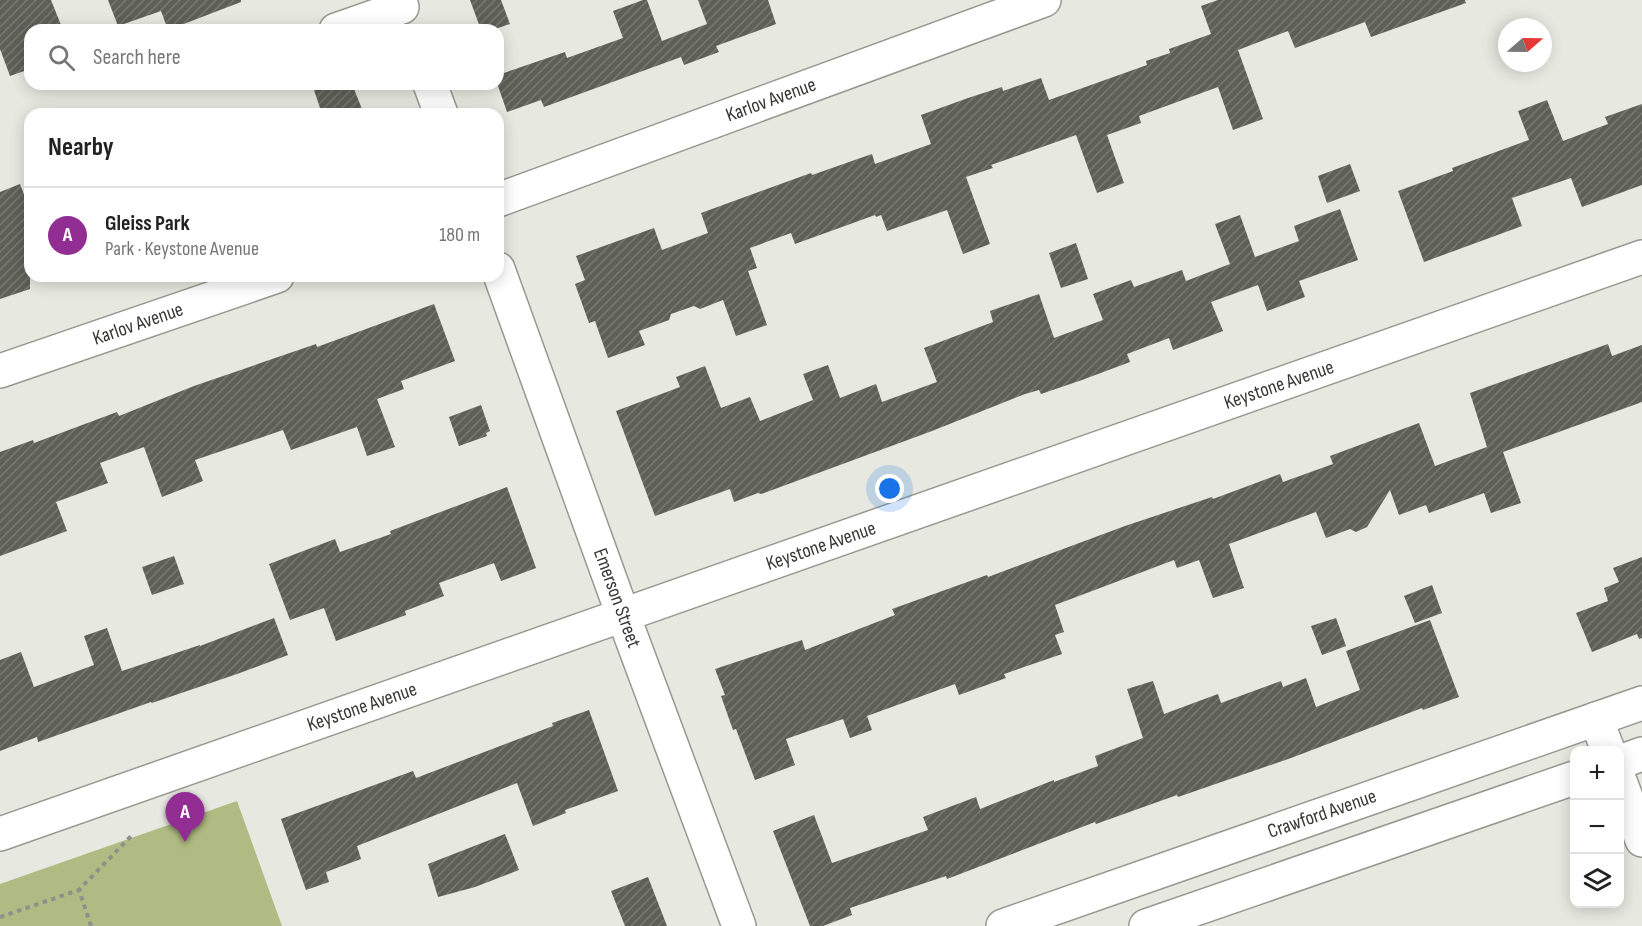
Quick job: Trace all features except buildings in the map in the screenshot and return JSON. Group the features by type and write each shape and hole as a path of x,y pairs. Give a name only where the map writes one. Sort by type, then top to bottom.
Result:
{"street":[{"name":"Karlov Avenue","path":"504,198 1044,0"},
{"path":"359,24 404,12"},
{"path":"432,90 439,108"},
{"name":"Keystone Avenue","path":"0,834 1642,257"},
{"name":"Karlov Avenue","path":"0,371 260,282"},
{"name":"Emerson Street","path":"503,282 739,926"},
{"name":"Crawford Avenue","path":"1003,926 1642,703"},
{"path":"1596,719 1606,746"},
{"path":"1624,761 1642,754"},
{"path":"1146,926 1570,780"},
{"path":"1624,792 1642,840"}],"path":[{"path":"0,917 79,890 133,834"},
{"path":"79,890 91,926"}],"green space":[{"path":"237,801 282,926 0,926 0,884"}],"place":[{"name":"Gleiss Park","path":"185,842"}]}
